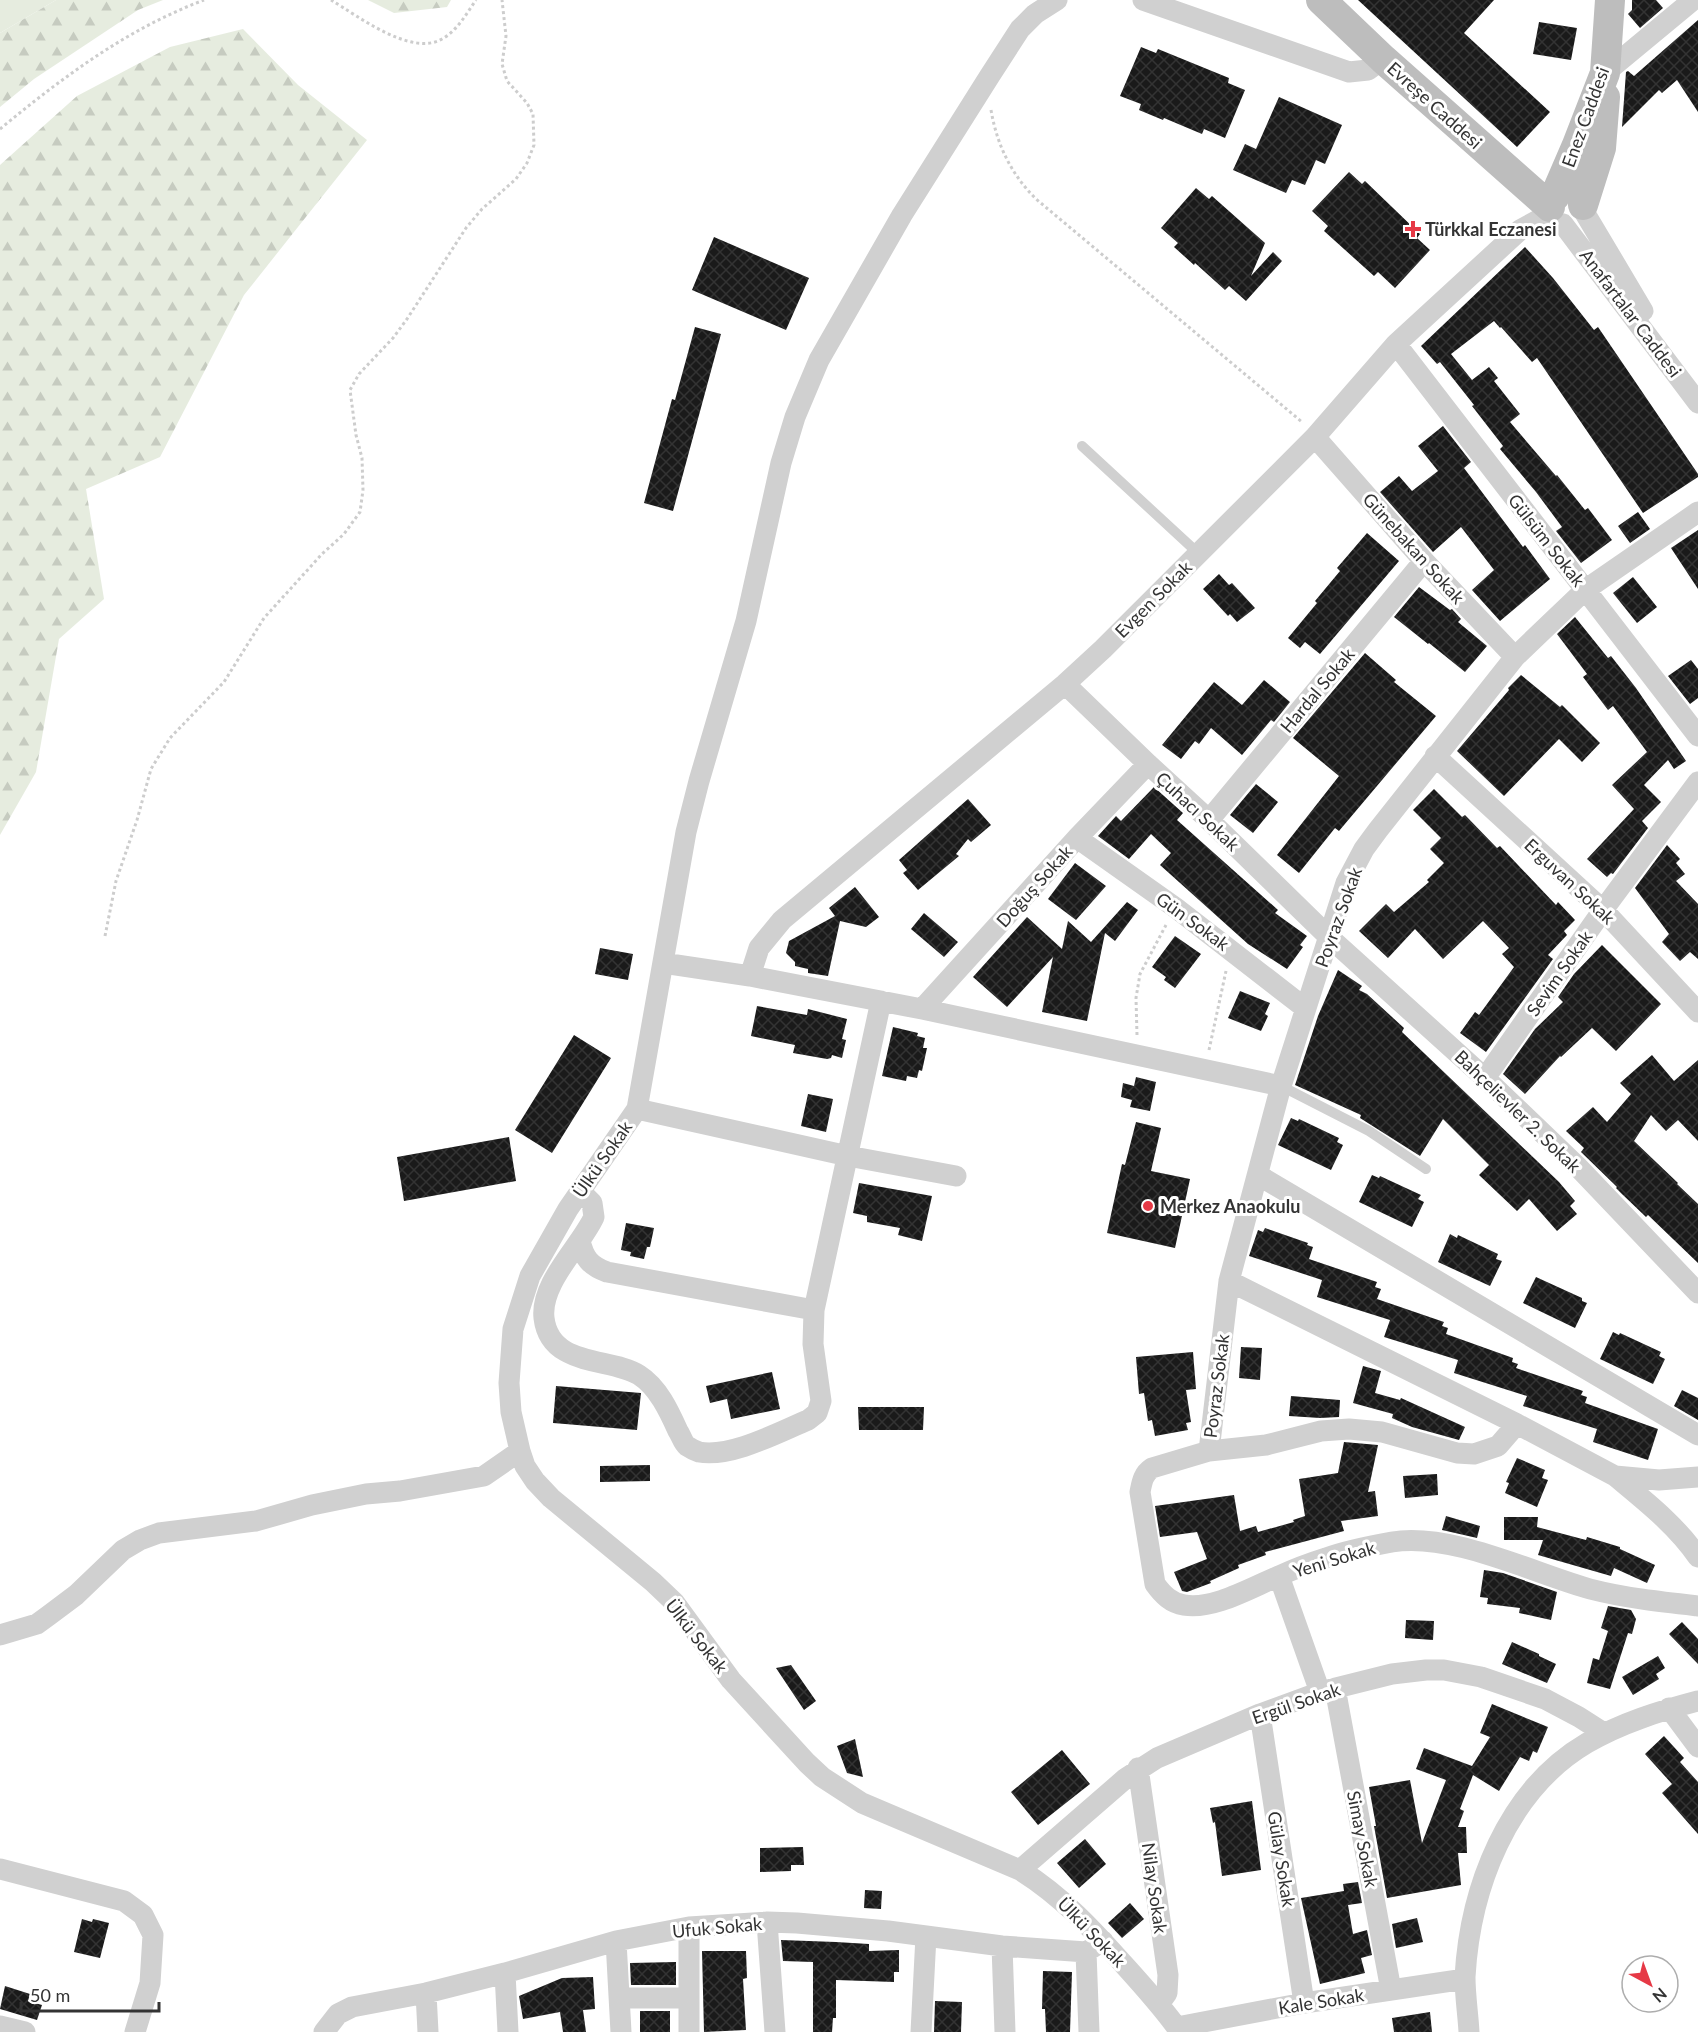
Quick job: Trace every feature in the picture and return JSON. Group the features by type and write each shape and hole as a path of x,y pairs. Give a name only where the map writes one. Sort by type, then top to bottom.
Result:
{"main road":[{"name":"Evreşe Caddesi","path":"1322,0 1383,59 1564,209"},
{"name":"Enez Caddesi","path":"1564,209 1578,145 1605,73 1607,1"}],"street":[{"path":"956,1176 848,1156 637,1109 686,832 746,621 781,463 795,417 819,360 902,215 988,77 1020,29 1035,14 1057,0"},
{"path":"1143,0 1349,72 1368,70 1383,59"},
{"path":"1605,73 1693,0"},
{"name":"Evgen Sokak","path":"750,976 759,948 782,920 1065,684 1316,437 1396,344 1520,230 1564,209"},
{"name":"Anafartalar Caddesi","path":"1564,209 1697,401"},
{"name":"Gülsüm Sokak","path":"1396,344 1698,736"},
{"name":"Günebakan Sokak","path":"1316,437 1424,561 1515,657"},
{"name":"Poyraz Sokak","path":"1209,1451 1229,1281 1281,1086 1346,883 1354,867 1378,830 1515,657 1586,590 1698,512"},
{"name":"Hardal Sokak","path":"1209,820 1424,561"},
{"name":"Çuhacı Sokak","path":"1065,684 1330,938"},
{"name":"Erguvan Sokak","path":"1435,756 1603,910 1698,1012"},
{"name":"Doğuş Sokak","path":"922,1009 1077,838 1148,764"},
{"name":"Sevim Sokak","path":"1485,1078 1603,910 1698,782"},
{"name":"Gün Sokak","path":"1077,838 1176,908 1305,1008"},
{"name":"Bahçelievler 2. Sokak","path":"1330,938 1485,1078 1577,1166 1698,1293"},
{"path":"663,963 750,976 922,1009 1281,1086"},
{"path":"580,1191 592,1203 594,1217 564,1264 546,1302 544,1316 550,1336 557,1344 578,1357 637,1374 648,1381 668,1411 686,1446 698,1452 735,1449 808,1420 817,1413 820,1401 813,1344 814,1310 881,1001"},
{"name":"Ülkü Sokak","path":"637,1109 546,1245 530,1276 513,1329 511,1412 525,1466 551,1498 674,1602 744,1695 822,1777 862,1803 1020,1870 1056,1895 1094,1946 1159,2004 1178,2030"},
{"path":"1258,1174 1698,1435"},
{"path":"580,1241 587,1260 594,1267 607,1272 814,1310"},
{"path":"1229,1281 1517,1424 1616,1476 1670,1523 1698,1557"},
{"name":"Yeni Sokak","path":"1517,1424 1498,1446 1474,1454 1457,1453 1382,1432 1349,1429 1321,1431 1266,1445 1209,1451 1152,1468 1146,1472 1140,1492 1155,1584 1172,1601 1194,1605 1220,1600 1328,1557 1360,1548 1396,1541 1424,1542 1494,1556 1590,1588 1634,1598 1698,1606"},
{"path":"0,1635 37,1624 76,1594 123,1550 140,1539 159,1533 256,1521 312,1505 366,1494 400,1491 484,1476 520,1451"},
{"path":"1616,1476 1659,1480 1698,1477"},
{"name":"Simay Sokak","path":"1279,1576 1327,1690 1391,1990"},
{"name":"Ergül Sokak","path":"1020,1870 1138,1768 1172,1750 1260,1714 1327,1690 1410,1671 1460,1672 1512,1686 1545,1699 1604,1733"},
{"path":"1469,2032 1465,1979 1472,1920 1491,1860 1504,1832 1537,1785 1567,1756 1604,1733 1669,1708 1698,1701"},
{"path":"1669,1708 1698,1747"},
{"name":"Gülay Sokak","path":"1260,1714 1304,2003"},
{"name":"Nilay Sokak","path":"1138,1768 1168,1975 1167,1993 1159,2004"},
{"path":"0,1869 124,1901 143,1915 153,1935 150,1983 135,2032"},
{"path":"767,1922 775,2032"},
{"name":"Ufuk Sokak","path":"324,2032 327,2025 338,2014 352,2007 505,1973 616,1941 689,1927 767,1922 829,1925 1002,1946 1094,1946"},
{"path":"689,1927 689,2032"},
{"path":"921,2032 926,1936"},
{"path":"616,1941 621,2032"},
{"path":"1002,1946 1005,2032"},
{"path":"1089,2032 1094,1946"},
{"path":"505,1973 508,2032"},
{"name":"Kale Sokak","path":"1178,2030 1304,2003 1465,1979"},
{"path":"426,1992 428,2032"},
{"path":"620,1998 689,1998"},
{"path":"0,2026 25,2032"}],"lane":[{"path":"1082,446 1199,554"},
{"path":"1281,1086 1369,1131 1426,1169"}],"path":[{"path":"0,129 95,55 152,24 204,0"},
{"path":"331,0 400,39 417,44 442,39 459,26 476,0"},
{"path":"105,936 116,881 137,820 151,769 170,738 224,682 264,618 322,554 344,534 360,512 363,490 362,458 356,435 350,390 359,374 407,320 466,228 482,209 516,179 527,163 534,145 533,114 527,102 507,81 502,64 506,36 502,0"},
{"path":"988,77 991,109 997,135 1005,159 1025,189 1299,419 1316,437"},
{"path":"1138,1056 1136,998 1140,974 1152,948 1176,908"},
{"path":"1205,1069 1230,949"}],"green space":[{"path":"0,0 56,0 0,33"},
{"path":"56,0 163,0 138,10 34,79 0,107 0,33"},
{"path":"368,0 451,0 447,7 394,13"},
{"path":"243,29 298,85 367,140 244,295 160,457 86,489 104,599 59,639 36,772 0,835 0,165 77,96 170,47"}],"building":[{"path":"1358,0 1494,0 1464,33 1550,112 1517,147"},
{"path":"1632,0 1656,0 1663,8 1640,28 1628,14 1632,10"},
{"path":"1698,20 1698,112 1677,80 1662,93 1659,90 1622,127 1626,72 1634,76"},
{"path":"1539,22 1577,28 1571,60 1533,54"},
{"path":"1141,47 1156,53 1158,49 1229,78 1228,83 1245,90 1225,138 1204,129 1202,134 1164,118 1163,120 1139,110 1141,104 1120,96"},
{"path":"1279,97 1342,125 1325,164 1316,160 1305,185 1292,180 1286,193 1233,170 1245,144 1256,149"},
{"path":"1349,172 1362,184 1365,181 1420,234 1417,238 1430,250 1395,288 1378,272 1374,276 1324,231 1328,226 1312,211"},
{"path":"1196,188 1209,199 1212,196 1265,243 1251,276 1273,252 1282,261 1246,301 1229,286 1225,290 1195,263 1194,265 1174,247 1178,243 1161,228"},
{"path":"714,237 809,278 786,330 692,290"},
{"path":"1525,247 1594,330 1598,327 1698,474 1698,477 1643,513 1537,358 1532,362 1494,321 1451,354 1472,380 1489,367 1498,378 1494,381 1520,414 1510,422 1585,510 1588,508 1612,540 1581,563 1556,531 1562,527 1500,449 1503,446 1472,406 1474,405 1440,362 1437,364 1421,346"},
{"path":"695,327 721,334 673,511 644,503 672,399 675,400"},
{"path":"1443,426 1471,462 1464,468 1550,579 1500,621 1472,590 1494,570 1461,527 1433,552 1380,492 1399,476 1412,491 1438,471 1418,446"},
{"path":"1638,512 1650,529 1630,543 1618,526"},
{"path":"1698,530 1698,589 1671,548"},
{"path":"1367,533 1399,561 1320,654 1305,642 1300,648 1288,638 1340,571 1337,568"},
{"path":"1219,574 1229,585 1232,583 1255,608 1237,622 1230,614 1228,616 1203,589"},
{"path":"1633,577 1657,607 1637,623 1613,593"},
{"path":"1419,587 1450,610 1452,609 1461,619 1458,622 1487,646 1465,672 1394,617"},
{"path":"1575,617 1608,658 1611,656 1636,688 1686,761 1674,769 1668,760 1644,785 1661,802 1642,821 1648,828 1613,874 1607,877 1587,859 1634,809 1612,785 1647,752 1613,706 1608,710 1583,677 1587,674 1557,634"},
{"path":"1365,653 1396,680 1394,682 1436,716 1339,831 1335,828 1299,873 1277,855 1339,776 1293,738"},
{"path":"1691,660 1698,669 1698,698 1690,704 1668,676"},
{"path":"1521,675 1560,707 1562,705 1600,743 1582,762 1559,739 1504,796 1457,751"},
{"path":"1264,680 1290,702 1274,722 1271,720 1242,755 1211,728 1199,744 1195,741 1181,759 1162,745 1214,682 1242,705"},
{"path":"1256,784 1278,802 1253,833 1230,815"},
{"path":"1154,787 1183,813 1177,820 1278,910 1275,913 1307,936 1300,945 1303,947 1287,969 1248,944 1160,865 1171,853 1151,834 1129,859 1098,836 1116,816 1121,821"},
{"path":"1434,789 1462,817 1465,815 1497,848 1500,846 1556,905 1558,902 1575,920 1564,931 1567,935 1548,955 1553,959 1486,1052 1460,1033 1475,1012 1479,1015 1514,967 1502,954 1509,948 1483,921 1443,959 1415,929 1388,958 1359,931 1386,904 1394,912 1429,882 1427,880 1444,863 1430,849 1441,838 1413,810"},
{"path":"968,799 991,825 971,842 968,839 956,854 959,856 918,890 903,873 907,870 899,860"},
{"path":"1667,845 1680,859 1676,863 1685,874 1676,881 1698,904 1698,959 1690,952 1680,961 1662,942 1669,934 1635,888"},
{"path":"1075,863 1106,886 1076,920 1048,899"},
{"path":"855,887 879,917 866,927 840,921 828,976 808,973 808,969 795,966 795,962 786,953 789,941 835,916 829,908"},
{"path":"1127,902 1138,910 1115,941 1105,933 1087,1021 1042,1012 1053,957 1007,1007 973,977 1027,917 1062,949 1068,921 1091,942"},
{"path":"924,913 958,942 944,957 911,929"},
{"path":"1175,936 1201,954 1175,988 1164,980 1166,977 1152,967"},
{"path":"1602,945 1661,1004 1616,1051 1592,1028 1560,1056 1525,1094 1503,1074 1535,1029 1563,1002 1558,997 1574,974"},
{"path":"600,948 633,954 628,980 595,974"},
{"path":"1338,970 1362,986 1359,990 1367,994 1404,1028 1402,1032 1559,1182 1575,1201 1570,1206 1577,1214 1557,1231 1529,1199 1517,1211 1479,1175 1489,1165 1443,1119 1420,1156 1360,1118 1361,1115 1295,1085 1318,1016"},
{"path":"1240,991 1270,1003 1265,1014 1268,1016 1261,1031 1228,1018"},
{"path":"757,1006 807,1015 808,1009 847,1019 842,1039 846,1040 842,1058 832,1055 827,1059 793,1053 795,1045 751,1036"},
{"path":"893,1027 918,1033 917,1036 925,1038 923,1048 927,1048 922,1071 919,1070 917,1078 907,1076 906,1081 882,1076"},
{"path":"574,1035 611,1058 552,1153 515,1130"},
{"path":"1652,1055 1674,1081 1698,1060 1698,1141 1678,1120 1666,1131 1651,1115 1634,1141 1698,1204 1698,1263 1616,1188 1581,1152 1584,1148 1566,1131 1593,1107 1607,1122 1631,1094 1620,1083"},
{"path":"1136,1077 1156,1082 1150,1111 1130,1107 1132,1100 1121,1097 1123,1083 1134,1086"},
{"path":"808,1094 833,1099 826,1132 801,1126"},
{"path":"1291,1118 1298,1121 1299,1119 1339,1138 1337,1142 1343,1145 1331,1170 1278,1145"},
{"name":"Merkez Anaokulu","path":"1136,1122 1161,1128 1151,1171 1190,1179 1175,1248 1107,1233 1122,1164 1125,1165"},
{"path":"509,1137 516,1181 404,1201 397,1157"},
{"path":"1372,1175 1379,1178 1380,1176 1421,1195 1418,1199 1424,1202 1412,1227 1359,1202"},
{"path":"859,1183 932,1196 922,1241 898,1235 900,1228 867,1222 867,1216 853,1213"},
{"path":"626,1223 654,1228 650,1247 647,1247 644,1259 630,1256 631,1252 621,1250"},
{"path":"1265,1228 1308,1243 1307,1245 1313,1247 1309,1259 1377,1282 1375,1287 1381,1289 1377,1299 1444,1322 1442,1326 1448,1328 1446,1334 1513,1358 1512,1362 1518,1364 1516,1368 1583,1391 1581,1395 1587,1397 1585,1403 1658,1429 1648,1460 1593,1442 1597,1429 1523,1406 1527,1396 1454,1373 1458,1360 1384,1337 1390,1320 1317,1297 1322,1280 1249,1256 1258,1230 1263,1232"},
{"path":"1450,1234 1457,1238 1458,1235 1498,1254 1496,1259 1502,1261 1490,1286 1438,1262"},
{"path":"1536,1277 1582,1298 1582,1301 1587,1303 1575,1328 1523,1303"},
{"path":"1613,1332 1661,1352 1659,1356 1665,1359 1653,1384 1600,1359"},
{"path":"1241,1347 1262,1348 1260,1380 1239,1378"},
{"path":"1193,1352 1196,1389 1186,1390 1191,1422 1186,1423 1188,1430 1155,1436 1152,1420 1148,1421 1144,1393 1139,1394 1136,1357"},
{"path":"1363,1366 1381,1371 1375,1393 1400,1400 1401,1398 1465,1427 1459,1440 1412,1427 1392,1418 1393,1414 1353,1403"},
{"path":"772,1372 780,1409 731,1419 727,1399 710,1403 706,1386"},
{"path":"556,1386 641,1393 637,1430 553,1423"},
{"path":"1682,1390 1698,1398 1698,1420 1674,1406"},
{"path":"1291,1396 1340,1400 1339,1417 1289,1416"},
{"path":"858,1407 924,1407 923,1430 859,1430"},
{"path":"1344,1442 1378,1445 1368,1492 1375,1491 1378,1516 1341,1521 1344,1531 1265,1552 1266,1555 1238,1565 1239,1568 1210,1581 1211,1583 1187,1592 1182,1591 1174,1572 1207,1559 1197,1532 1160,1537 1155,1506 1234,1495 1240,1531 1256,1526 1258,1532 1294,1522 1293,1520 1305,1516 1299,1479 1338,1473"},
{"path":"1517,1458 1545,1470 1542,1478 1548,1480 1537,1507 1505,1493 1509,1483 1506,1482"},
{"path":"650,1465 650,1481 600,1482 600,1466"},
{"path":"1437,1474 1438,1495 1405,1498 1403,1476"},
{"path":"1446,1516 1480,1526 1477,1538 1442,1530"},
{"path":"1504,1517 1538,1517 1537,1527 1586,1540 1587,1537 1620,1547 1655,1565 1647,1583 1614,1568 1611,1576 1538,1555 1543,1540 1504,1540"},
{"path":"1484,1570 1503,1573 1557,1592 1551,1620 1519,1613 1520,1608 1487,1604 1488,1598 1480,1597"},
{"path":"1608,1606 1631,1610 1636,1619 1632,1634 1628,1633 1610,1689 1587,1683 1593,1658 1599,1660 1608,1631 1601,1628"},
{"path":"1406,1620 1434,1621 1433,1640 1405,1638"},
{"path":"1682,1622 1698,1639 1698,1664 1669,1634"},
{"path":"1512,1642 1556,1664 1547,1683 1502,1664"},
{"path":"1658,1656 1665,1668 1656,1674 1659,1679 1633,1695 1622,1677"},
{"path":"791,1665 816,1701 804,1710 776,1668"},
{"path":"1492,1704 1548,1727 1537,1753 1533,1751 1529,1761 1520,1757 1499,1791 1473,1775 1460,1809 1464,1811 1458,1827 1466,1827 1467,1853 1458,1853 1461,1885 1387,1898 1369,1787 1410,1780 1422,1843 1446,1780 1416,1769 1424,1748 1472,1766 1490,1737 1480,1733"},
{"path":"1664,1736 1684,1758 1680,1762 1698,1782 1698,1834 1662,1793 1672,1784 1645,1754"},
{"path":"855,1739 863,1777 847,1773 837,1746"},
{"path":"1062,1750 1090,1784 1038,1825 1011,1792"},
{"path":"1252,1801 1261,1870 1222,1876 1215,1822 1213,1823 1210,1808"},
{"path":"1085,1839 1106,1864 1079,1888 1057,1863"},
{"path":"803,1847 804,1865 791,1865 791,1871 760,1872 760,1848"},
{"path":"1358,1882 1362,1903 1348,1905 1353,1934 1367,1930 1372,1955 1361,1958 1365,1973 1320,1984 1301,1898 1344,1891 1343,1884"},
{"path":"865,1890 882,1891 881,1909 864,1908"},
{"path":"1130,1903 1144,1919 1122,1938 1108,1923"},
{"path":"1417,1918 1423,1942 1396,1948 1392,1924"},
{"path":"82,1919 109,1923 100,1958 74,1952"},
{"path":"781,1940 869,1944 869,1951 899,1950 899,1972 894,1972 894,1982 836,1980 836,2018 833,2018 832,2032 813,2032 813,1962 783,1961"},
{"path":"702,1951 746,1951 747,1978 743,1979 746,2030 704,2032"},
{"path":"676,1962 676,1985 631,1985 630,1963"},
{"path":"1043,1971 1072,1972 1070,2032 1046,2032 1045,2009 1042,2009"},
{"path":"593,1977 595,2009 583,2010 586,2032 563,2032 560,2012 523,2019 519,1996 562,1978"},
{"path":"5,1986 30,1994 28,2001 42,2005 37,2020 0,2009"},
{"path":"935,2001 962,2002 961,2032 934,2032"},
{"path":"640,2011 670,2011 670,2032 640,2032"},
{"path":"1430,2012 1432,2032 1394,2032 1392,2018"}],"place":[{"name":"Türkkal Eczanesi","path":"1413,229"},
{"name":"Merkez Anaokulu","path":"1148,1206"}]}
